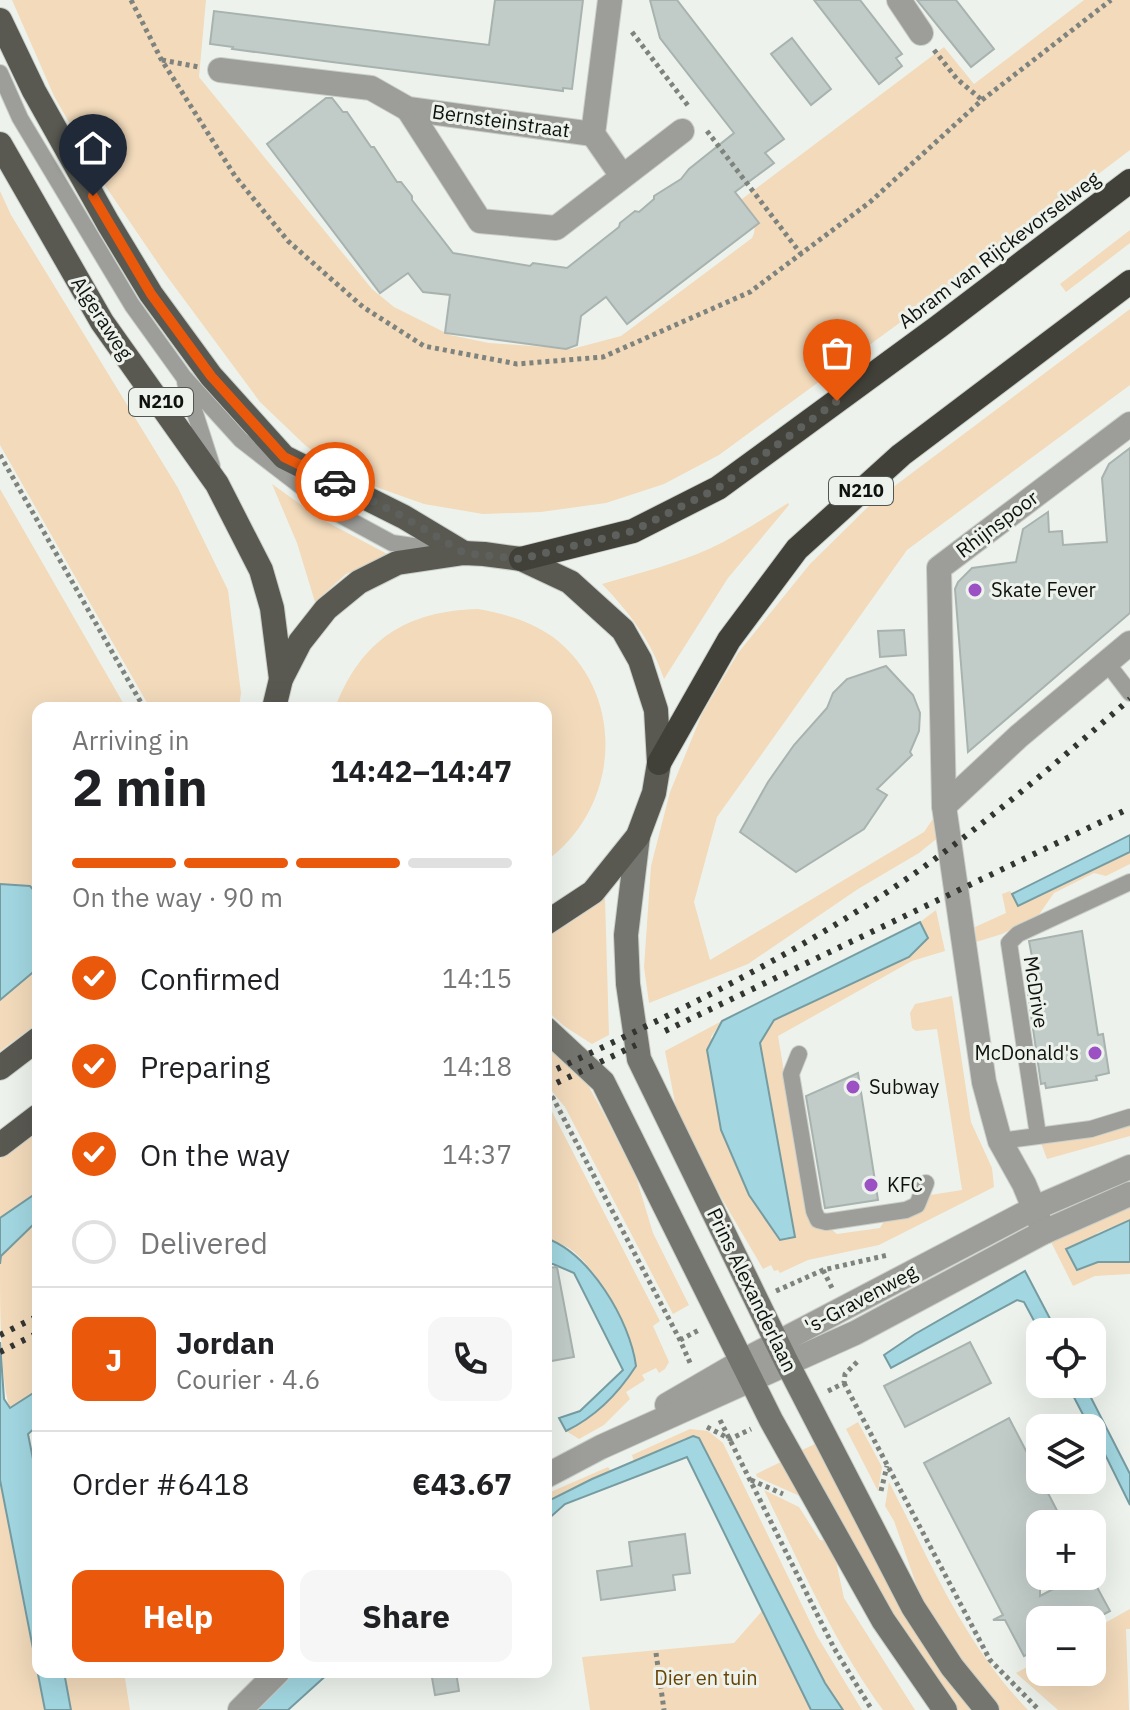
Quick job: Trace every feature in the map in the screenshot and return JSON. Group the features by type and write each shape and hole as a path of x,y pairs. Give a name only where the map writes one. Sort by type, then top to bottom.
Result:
{"highway":[{"name":"Abram van Rijckevorselweg","path":"521,559 633,531 718,488 1130,181"},
{"name":"N210","path":"659,763 729,640 797,549 901,455 1130,282"}],"main road":[{"name":"N210","path":"0,20 34,91 108,223 151,294 211,376 284,457 404,517 464,553"},
{"name":"Algeraweg","path":"0,144 102,322 217,484 261,570 272,608 281,679"},
{"name":"N210","path":"275,702 281,679 300,642 326,609 359,582 397,563 464,553 521,559 570,582 623,630 640,660 656,710 659,763 654,793 638,836 593,892 552,919"},
{"name":"Prins Alexanderlaan","path":"638,836 626,935 628,984 639,1059 782,1353 913,1607 952,1667 987,1710"},
{"name":"Prins Alexanderlaan","path":"552,1035 603,1082 746,1372 883,1620 945,1710"},
{"path":"0,1068 32,1044"},
{"path":"0,1145 32,1121"}],"street":[{"name":"Bernsteinstraat","path":"610,0 593,134 622,176"},
{"path":"899,0 921,33"},
{"name":"Bernsteinstraat","path":"220,70 371,88 408,109 593,134"},
{"name":"Bernsteinstraat","path":"408,109 480,221 556,228 682,131"},
{"name":"Rhijnspoor","path":"1044,1232 1000,1141 984,1082 944,806 939,568 1130,424"},
{"path":"944,806 1019,736 1130,643"},
{"name":"'s-Gravenweg","path":"552,1473 601,1447 700,1384 746,1372 1035,1208 1130,1167"},
{"name":"'s-Gravenweg","path":"782,1353 867,1326 1044,1232 1130,1194"},
{"path":"240,1710 272,1678"}],"lane":[{"name":"Algeraweg","path":"0,73 20,118 116,278 183,376 241,440 333,511 392,543 464,553"},
{"name":"Algeraweg","path":"183,376 217,484"},
{"path":"1107,663 1130,693"},
{"name":"McDrive","path":"1038,1135 1009,943 1018,934 1130,882"},
{"path":"799,1054 791,1074 818,1220 826,1222 906,1210 917,1205 926,1183"},
{"path":"1000,1141 1091,1129 1130,1117"}],"path":[{"path":"921,33 957,79 982,100"},
{"path":"161,59 220,70"},
{"path":"0,455 141,702"},
{"path":"552,1097 685,1352"},
{"name":"'s-Gravenweg","path":"823,1270 890,1254"},
{"path":"865,1353 845,1374 844,1383 990,1660 1039,1710"},
{"path":"750,1480 834,1648 872,1710"},
{"path":"656,1653 664,1710"}],"green space":[{"path":"12,0 206,0 199,77 372,289 394,307 450,335 489,343 572,349 621,336 752,238 754,223 738,202 944,47 974,84 1084,0 1130,0 1130,150 719,455 664,484 606,503 541,512 483,514 424,504 359,481 306,446 260,402 166,275 104,184 54,96"},
{"path":"0,191 11,215 178,488 228,590 240,702 147,702 0,445"},
{"path":"1130,230 1130,243 1066,292 1060,284"},
{"path":"1130,309 1130,385 907,550 717,817 694,902 710,960 924,832 943,804 945,832 919,853 858,889 748,964 649,1003 644,967 651,866 670,792 702,714 738,653 810,564 872,503"},
{"path":"272,484 321,519 391,556 346,574 315,602 297,543"},
{"path":"0,489 123,702 32,702 32,888 0,884"},
{"path":"788,503 728,578 664,679 639,628 602,584 671,564 711,548"},
{"path":"478,609 535,627 553,637 577,661 594,689 603,719 605,750 601,782 589,812 571,838 552,855 552,702 338,702 358,664 389,634 408,623 452,611"},
{"path":"1130,852 1130,864 1106,876 1094,873 1054,893 1038,916 1002,934 976,942 975,927 1006,913 1002,894 1010,891 1019,906"},
{"path":"605,898 609,1035 592,1044 552,1015 552,931"},
{"path":"936,910 945,951 912,961 778,1036 809,1221 818,1229 829,1227 837,1234 880,1228 886,1218 920,1213 930,1195 962,1190 937,1029 916,1031 912,1028 910,1013 915,1004 952,996 971,1122 992,1168 994,1187 879,1245 808,1260 780,1273 774,1271 771,1265 763,1269 678,1118 665,1051 722,1021 711,1037 749,1195 779,1240 795,1237 760,1043 774,1020 928,938 920,922"},
{"path":"32,973 32,1027 0,1051 0,1000"},
{"path":"552,1046 588,1085 605,1116 636,1177 653,1233 689,1305 673,1314 565,1107 552,1091"},
{"path":"552,1112 660,1321 653,1326 669,1362 659,1373 656,1368 642,1375 645,1380 626,1392 630,1399 604,1425 579,1439 566,1431 606,1403 636,1366 628,1336 612,1302 591,1270 569,1248 552,1241"},
{"path":"1130,1126 1130,1136 1047,1159 1041,1143 1087,1137"},
{"path":"32,1136 32,1196 0,1218 0,1159"},
{"path":"1130,1205 1130,1220 1097,1233 1077,1269 1098,1262 1130,1262 1130,1274 1095,1276 1073,1286 1051,1242"},
{"path":"32,1226 32,1394 10,1408 2,1361 1,1256"},
{"path":"858,1422 882,1467 878,1491 846,1429"},
{"path":"690,1429 708,1431 723,1443 817,1636 862,1710 843,1710 825,1683 699,1438 685,1438 634,1462 632,1455"},
{"path":"819,1442 973,1710 956,1710 917,1655 798,1452"},
{"path":"783,1461 802,1497 757,1477 756,1474"},
{"path":"608,1467 612,1472 552,1499 552,1491"},
{"path":"0,1480 32,1643 32,1678 39,1678 45,1710 0,1710"},
{"path":"889,1482 967,1630 985,1658 1028,1710 998,1710 990,1702 923,1604 894,1521 885,1506"},
{"path":"764,1490 799,1507 820,1540 828,1541 834,1552 844,1598 915,1710 883,1710 865,1684 819,1603"},
{"path":"1130,1609 1130,1629 1126,1629 1129,1710 1058,1710 1031,1686 1106,1686 1106,1622"},
{"name":"Dier en tuin","path":"762,1611 811,1710 590,1710 582,1657 734,1643"},
{"path":"1026,1668 1026,1682 1016,1673"},
{"path":"65,1678 125,1678 130,1710 71,1710"}],"water":[{"path":"1130,835 1130,852 1018,906 1012,894"},
{"path":"0,884 30,886 32,973 0,1000"},
{"path":"920,922 928,938 909,957 774,1020 760,1043 795,1237 780,1240 749,1195 721,1130 707,1050 722,1021"},
{"path":"32,1196 32,1226 1,1256 0,1264 0,1218"},
{"path":"1130,1220 1130,1262 1098,1262 1077,1270 1066,1249"},
{"path":"552,1241 578,1258 592,1273 626,1329 636,1366 606,1403 566,1431 559,1418 580,1411 623,1370 574,1273 553,1264"},
{"path":"1025,1271 1050,1318 1033,1318 1024,1302 1017,1300 891,1368 884,1355"},
{"path":"0,1342 4,1399 10,1408 32,1394 32,1430 28,1434 32,1454 32,1644 0,1480"},
{"path":"1074,1398 1091,1398 1099,1414 1083,1414"},
{"path":"1106,1427 1130,1474 1130,1505 1106,1456"},
{"path":"693,1436 699,1438 825,1683 843,1710 811,1710 687,1457 565,1504 552,1516 552,1499"},
{"path":"39,1678 65,1678 71,1710 45,1710"},
{"path":"288,1678 323,1678 288,1710 256,1710"}],"building":[{"path":"495,0 583,0 572,89 563,88 563,91 210,44 214,11 489,45"},
{"path":"650,0 677,0 784,139 765,153 774,163 735,192 759,223 627,324 606,297 581,316 577,345 566,349 445,333 450,295 423,292 408,273 380,293 267,144 326,98 332,98 343,112 347,112 453,253 530,266 533,263 567,268 635,211 639,212 654,196 681,179 734,133 660,38"},
{"path":"814,0 860,0 902,54 896,58 902,66 879,84"},
{"path":"917,0 956,0 994,49 971,67"},
{"path":"792,38 831,89 811,105 771,54"},
{"path":"1130,448 1130,613 968,752 955,589 958,582 972,568 1016,562 1023,529 1048,512 1049,532 1062,531 1063,545 1107,542 1102,478 1109,464"},
{"path":"904,630 906,655 880,657 878,631"},
{"path":"886,666 913,695 920,713 919,731 910,752 912,755 877,789 887,795 864,829 796,872 740,832 768,782 794,745 827,708 833,693 847,679"},
{"path":"1082,931 1098,1035 1103,1034 1109,1073 1096,1076 1097,1080 1046,1088 1045,1083 1041,1084 1026,980 1036,978 1029,941"},
{"path":"858,1073 878,1200 825,1208 806,1096"},
{"path":"552,1267 557,1267 574,1357 552,1361"},
{"path":"970,1342 991,1383 905,1427 884,1386"},
{"path":"1009,1418 1026,1451 1026,1494 1048,1494 1057,1510 1026,1510 1026,1590 1040,1590 1040,1596 1051,1590 1099,1590 1110,1611 1106,1613 1106,1606 1026,1606 1024,1656 1005,1620 993,1620 1003,1615 924,1463"},
{"path":"685,1534 690,1573 673,1575 675,1590 601,1600 597,1571 632,1566 629,1542"},
{"path":"432,1678 457,1678 459,1691 435,1695"}],"railway":[{"path":"552,1071 757,970 878,898 976,828 1130,699"},
{"path":"665,1031 1130,808"},
{"path":"552,1085 636,1045"},
{"path":"0,1335 32,1319"},
{"path":"0,1352 32,1336"}],"way so far":[{"path":"335,482 404,517 464,553 521,559 633,531 718,488 837,401"}],"place":[{"name":"Skate Fever","path":"975,590"},
{"name":"McDonald's","path":"1095,1053"},
{"name":"Subway","path":"853,1087"},
{"name":"KFC","path":"871,1185"}],"route":[{"path":"93,196 151,294 211,376 284,457 335,482"}]}
